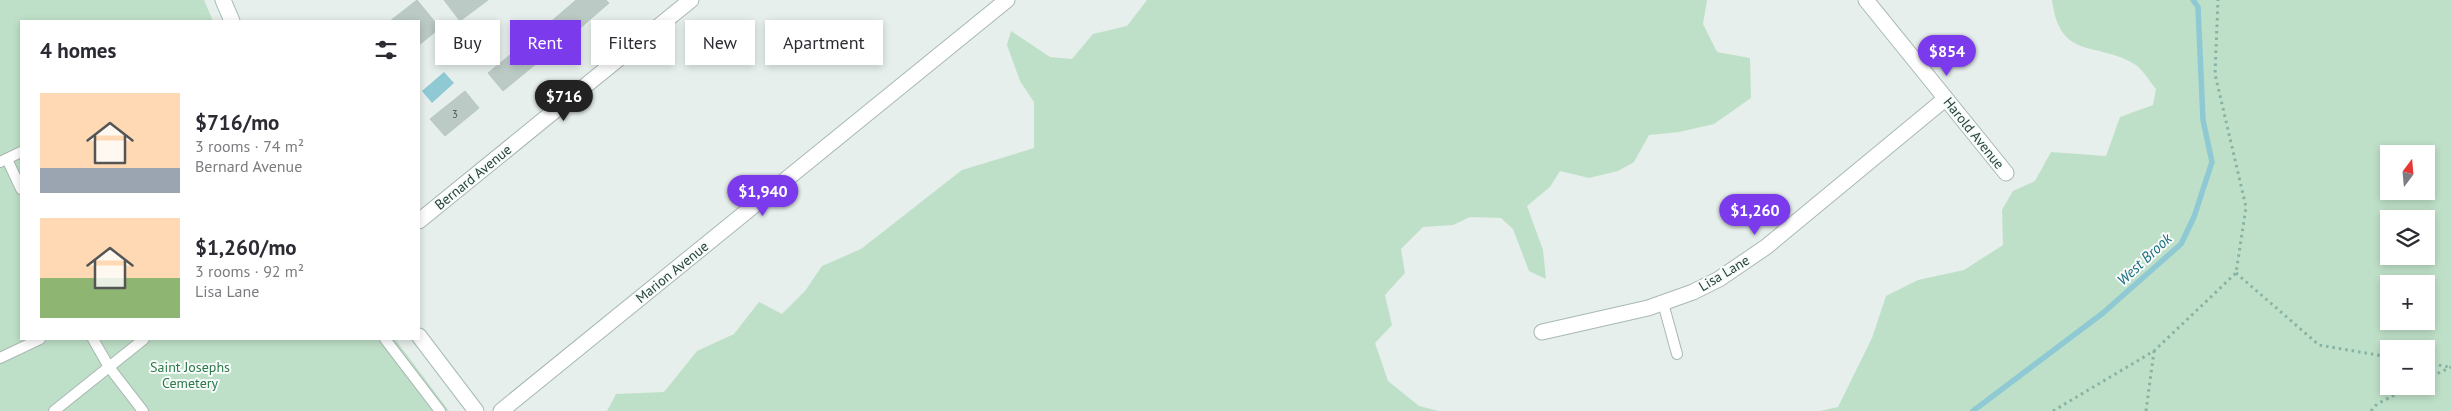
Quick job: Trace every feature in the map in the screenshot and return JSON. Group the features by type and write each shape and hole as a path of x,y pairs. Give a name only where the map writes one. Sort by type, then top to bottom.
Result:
{"street":[{"path":"222,0 232,20"},
{"name":"Bernard Avenue","path":"420,220 691,0"},
{"name":"Marion Avenue","path":"501,411 1007,0"},
{"name":"Harold Avenue","path":"1866,0 2006,173"},
{"name":"Lisa Lane","path":"1542,332 1663,303 1694,292 1740,266 1945,99"},
{"path":"420,337 476,411"}],"lane":[{"path":"20,152 3,160 20,187"},
{"path":"1663,303 1676,354"},
{"path":"0,358 38,340"},
{"path":"94,340 109,367 143,411"},
{"path":"54,411 143,340"},
{"path":"386,340 440,411"}],"path":[{"path":"2053,411 2154,351 2236,273 2246,207 2215,74 2218,0"},
{"path":"2236,273 2319,345 2380,355"},
{"path":"2146,411 2154,351"},
{"path":"2435,364 2451,367"},
{"path":"2435,375 2451,367"},
{"path":"2371,411 2377,404 2394,395"}],"green space":[{"name":"Saint Josephs Cemetery","path":"0,0 204,0 213,20 20,20 20,340 396,340 449,411 0,411"},
{"path":"1147,0 1707,0 1703,24 1717,52 1750,58 1751,98 1714,124 1679,132 1649,135 1634,162 1618,171 1589,178 1560,171 1550,187 1527,206 1543,250 1546,279 1529,271 1513,229 1501,218 1470,217 1453,225 1423,227 1401,249 1405,273 1385,295 1392,325 1375,343 1388,381 1419,406 1439,411 607,411 616,394 664,392 697,351 734,334 759,302 782,314 805,291 822,266 861,249 962,170 1034,148 1034,102 1020,81 1007,45 1011,31 1050,57 1072,59 1093,34 1127,26"},
{"path":"2052,0 2451,0 2451,411 1820,411 1838,407 1872,338 1886,296 1918,280 1964,270 2003,245 2002,210 2013,191 2035,181 2051,152 2106,156 2120,117 2153,105 2156,89 2139,67 2121,58 2082,46 2072,41 2063,33 2056,20"}],"water":[{"path":"444,72 454,83 432,103 422,91"}],"building":[{"path":"417,0 435,22 435,32 420,44 420,20 391,20"},
{"path":"444,0 488,0 461,20 459,20"},
{"path":"576,0 606,0 609,3 581,27 581,20 553,20"},
{"path":"510,55 510,65 535,65 503,91 488,73"},
{"path":"465,91 479,108 445,136 430,119"}],"waterway":[{"name":"West Brook","path":"1973,411 2103,313 2181,244 2194,217 2212,162 2203,120 2198,7 2193,0"}]}
